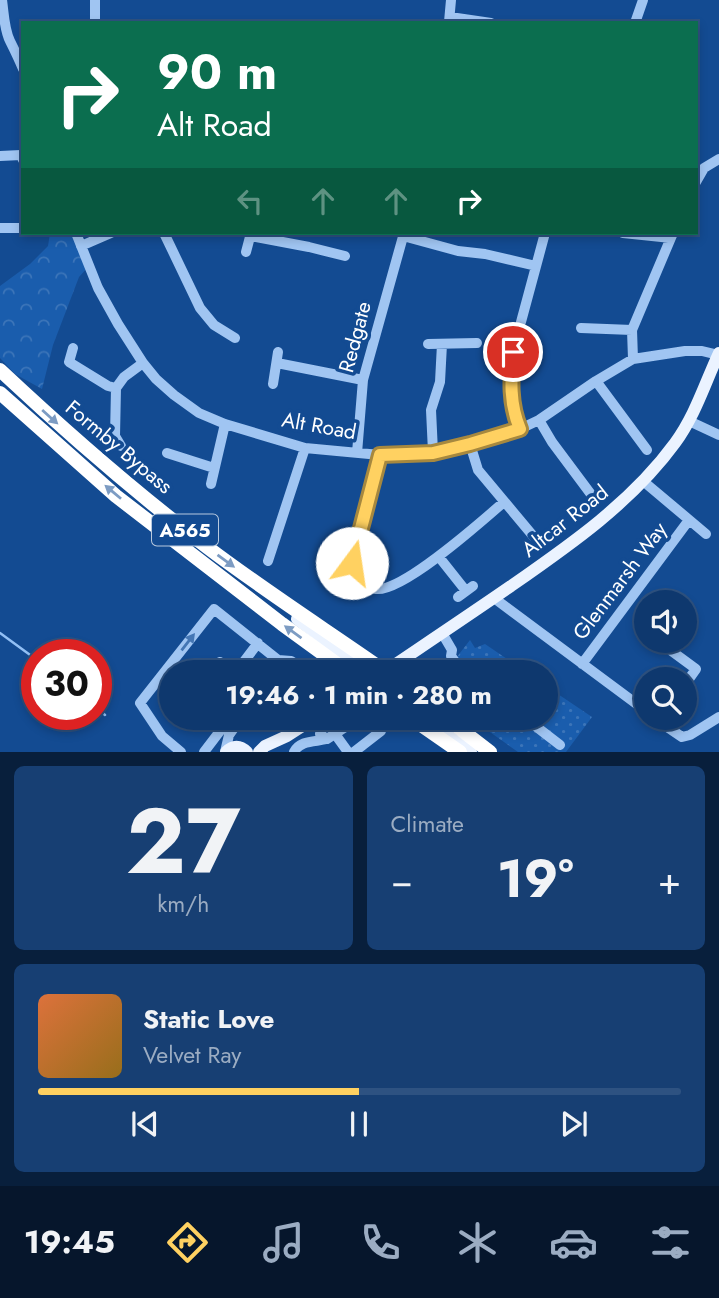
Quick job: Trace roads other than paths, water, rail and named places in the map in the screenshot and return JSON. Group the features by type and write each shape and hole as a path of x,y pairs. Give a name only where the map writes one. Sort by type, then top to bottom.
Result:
{"highway":[{"name":"Formby Bypass","path":"0,370 121,478 208,547 368,660"},
{"name":"Formby Bypass","path":"0,393 117,496 327,660"},
{"path":"428,730 460,752"},
{"path":"462,730 490,752"}],"main road":[{"name":"Altcar Road","path":"402,660 552,558 643,481 676,442 689,421 718,354"},
{"path":"255,582 278,605 351,660"},
{"path":"407,660 409,655"},
{"path":"225,752 233,747 244,749 259,745 262,749 296,730"},
{"path":"441,730 471,752"}],"street":[{"path":"2,0 8,33 20,53"},
{"path":"95,0 95,21"},
{"path":"449,20 451,0"},
{"path":"636,21 643,0"},
{"path":"0,156 21,155"},
{"path":"698,178 704,168 719,159"},
{"path":"0,228 21,228"},
{"name":"Alt Road","path":"77,235 98,288 118,324 143,363 174,395 200,413 225,424 305,448 380,455 433,453 520,429 539,420 632,359 685,351 718,354"},
{"path":"81,246 106,235"},
{"path":"165,235 200,309 214,325 235,338"},
{"path":"246,252 251,235"},
{"path":"255,235 345,256"},
{"name":"Redgate","path":"357,453 363,380 403,235"},
{"path":"406,235 458,251 485,254 536,266"},
{"path":"521,321 544,235"},
{"path":"632,359 632,330 672,235"},
{"path":"587,325 632,330"},
{"path":"428,344 477,343"},
{"path":"433,453 431,410 440,382 442,344"},
{"path":"74,348 69,362 107,386 116,388"},
{"path":"513,352 510,387 514,414 520,429"},
{"path":"272,384 277,358 363,380"},
{"path":"121,446 115,436 116,388 124,377 143,363"},
{"path":"596,381 646,450"},
{"path":"539,420 596,501"},
{"path":"689,421 719,435"},
{"path":"211,484 225,424"},
{"path":"470,444 478,470 539,543"},
{"path":"268,561 305,448"},
{"path":"167,453 214,468"},
{"path":"380,455 352,563 356,576 366,586 377,589 393,586 439,557 504,502"},
{"name":"Glenmarsh Way","path":"643,481 706,534"},
{"name":"Glenmarsh Way","path":"582,664 689,520"},
{"path":"439,557 465,591"},
{"path":"494,598 634,702"},
{"path":"181,752 162,737 141,704 214,609 278,660"},
{"path":"442,633 454,660"},
{"path":"245,660 258,643"},
{"path":"674,653 693,667"},
{"path":"672,730 681,737 690,735 719,717"},
{"path":"294,752 304,743 331,737 359,718 381,731 352,751 331,737 320,734 321,730"},
{"path":"204,752 227,730"},
{"path":"225,752 231,730"},
{"path":"237,730 237,737 244,749"},
{"path":"541,730 560,745"}],"waterway":[{"path":"0,633 21,648"}]}
